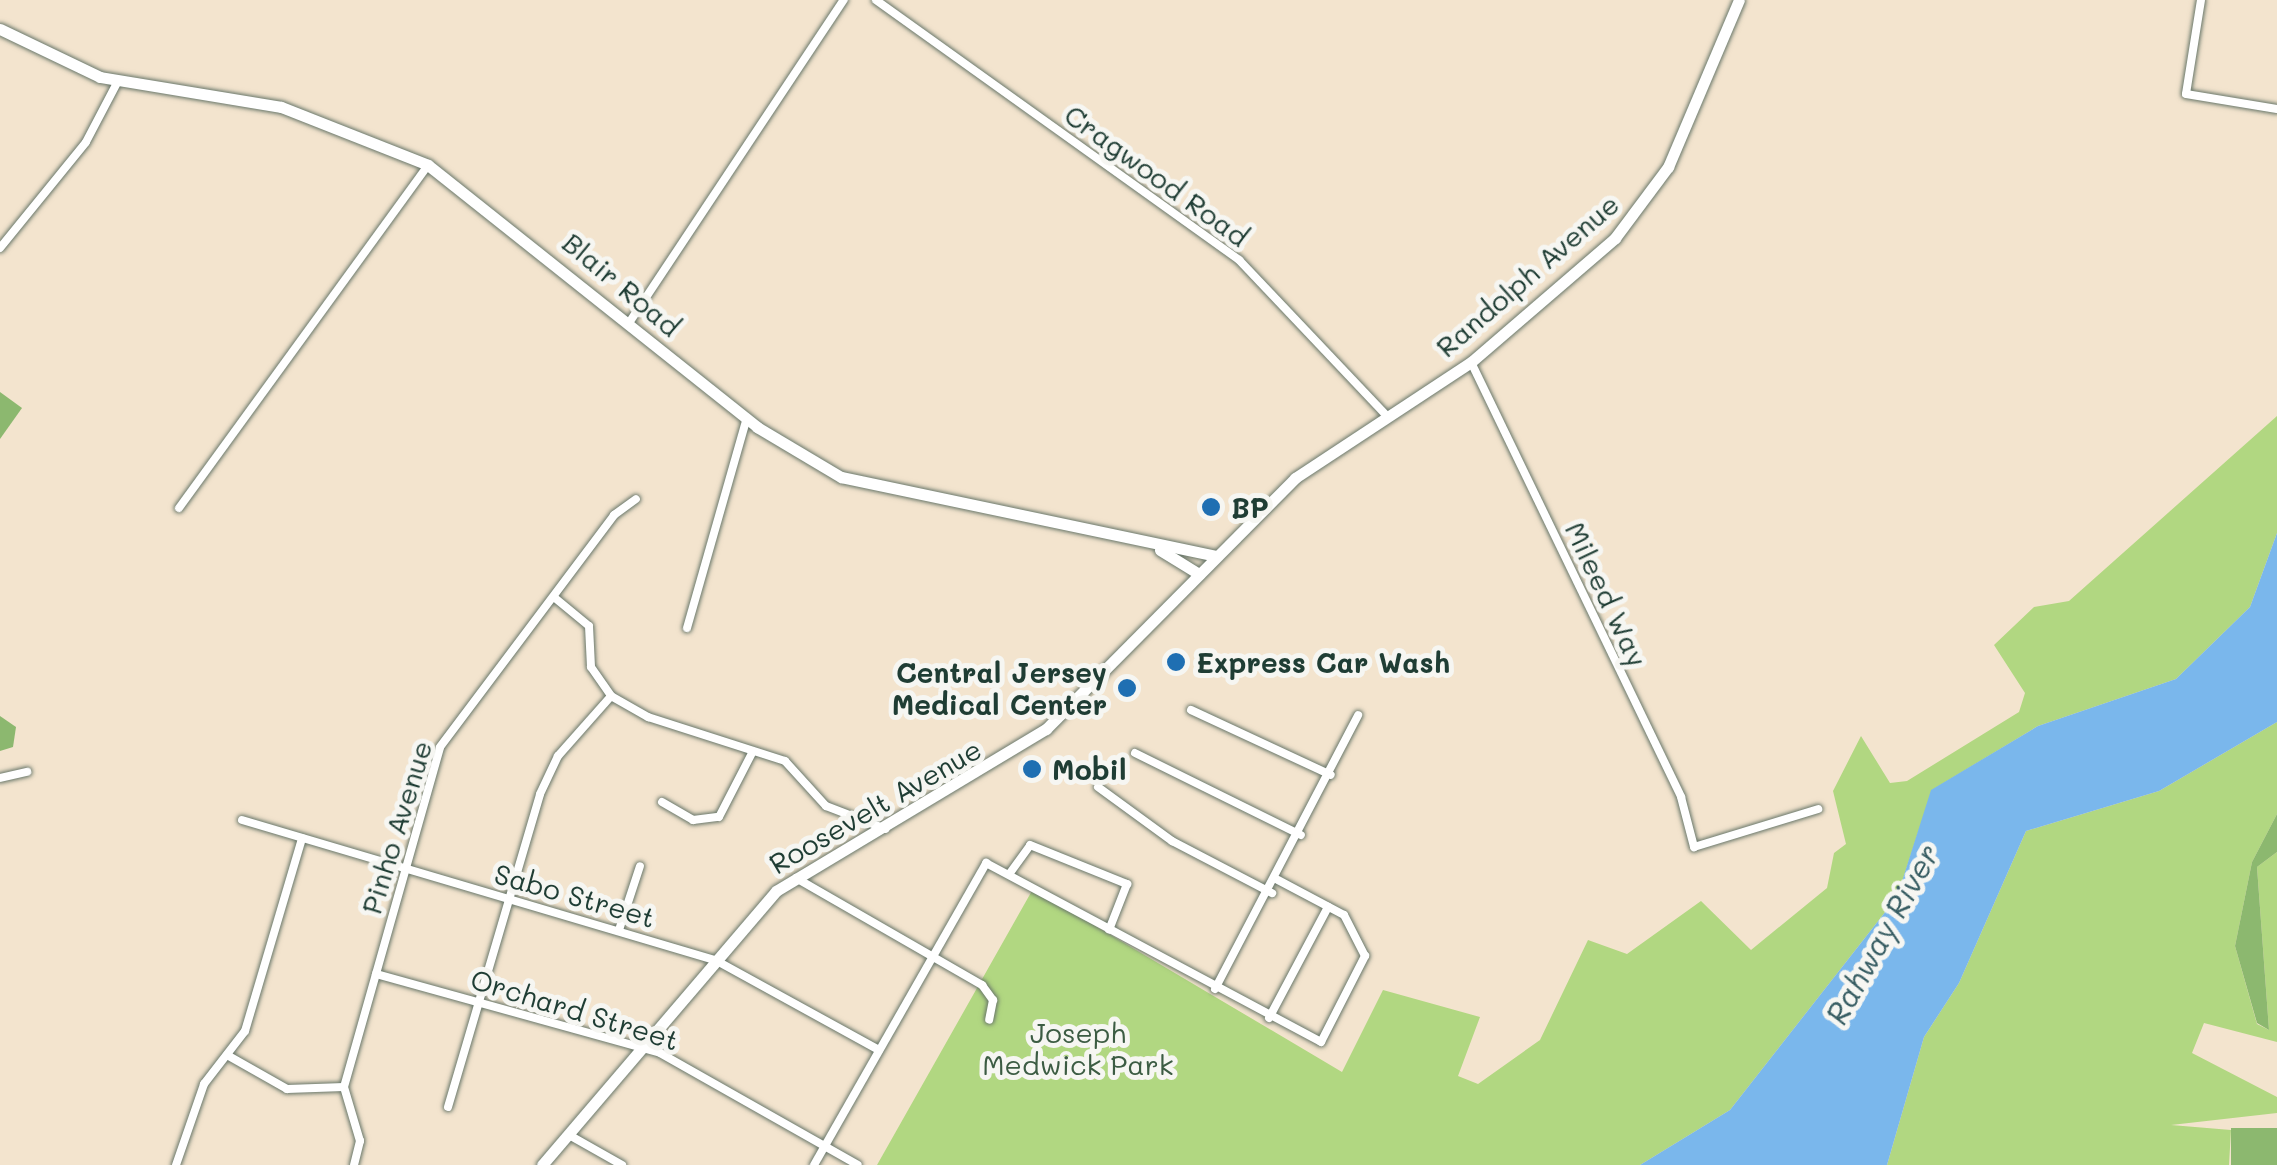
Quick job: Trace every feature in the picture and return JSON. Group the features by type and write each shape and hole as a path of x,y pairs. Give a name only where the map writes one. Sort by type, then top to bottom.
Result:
{"main road":[{"name":"Randolph Avenue","path":"1216,556 1295,478 1470,362 1643,208 1739,0"},
{"name":"Blair Road","path":"1,30 118,81 281,107 428,165 747,418 808,461 876,489 1160,550 1216,556"},
{"path":"1160,550 1198,574"},
{"name":"Roosevelt Avenue","path":"542,1165 717,961 796,878 886,829 1046,729 1216,556"}],"street":[{"path":"629,323 844,0"},
{"name":"Cragwood Road","path":"876,0 1253,272 1386,415"},
{"path":"2201,0 2186,94 2277,109"},
{"path":"0,248 86,142 118,81"},
{"path":"179,508 428,165"},
{"name":"Mileed Way","path":"1470,362 1681,797 1694,848 1818,809"},
{"path":"687,628 747,418"},
{"name":"Pinho Avenue","path":"344,1087 450,729 636,499"},
{"path":"555,598 589,626 591,667 611,696 785,761 826,806 886,829"},
{"path":"448,1107 509,900 558,756 611,696"},
{"path":"1191,710 1330,775"},
{"path":"1215,989 1272,893 1358,715"},
{"path":"662,802 693,820 719,817 752,751"},
{"path":"1135,753 1300,834"},
{"path":"0,778 27,772"},
{"path":"1098,787 1172,841 1272,893"},
{"name":"Sabo Street","path":"242,820 717,961 880,1050"},
{"path":"176,1165 194,1106 244,1031 302,838"},
{"path":"1010,873 1030,846 1127,884 1109,930"},
{"path":"814,1165 988,863 1269,1018 1322,1042 1365,956 1344,915 1278,880"},
{"path":"619,930 640,866"},
{"path":"796,878 990,992 989,1020"},
{"path":"1269,1018 1328,906"},
{"name":"Orchard Street","path":"376,974 642,1050 858,1165"},
{"path":"227,1056 287,1089 344,1087 360,1141 354,1165"},
{"path":"569,1135 622,1165"}],"green space":[{"path":"0,392 22,408 0,439"},
{"name":"Joseph Medwick Park","path":"2277,416 2277,533 2250,607 2176,679 2038,726 1932,790 1897,897 1730,1110 1640,1165 877,1165 1033,889 1342,1072 1383,990 1480,1017 1458,1076 1478,1084 1540,1040 1588,940 1627,954 1701,901 1751,950 1827,888 1834,853 1846,844 1833,791 1861,736 1890,783 1907,781 2019,712 2025,693 1994,645 2034,607 2069,601"},
{"path":"0,716 16,727 13,747 0,751"},
{"path":"2277,722 2277,814 2252,862 2235,946 2257,1024 2269,1030 2257,867 2277,852 2277,1042 2204,1023 2192,1053 2277,1097 2277,1113 2171,1125 2231,1130 2229,1165 1887,1165 1924,1037 1959,983 2026,831 2159,791"},
{"path":"2277,814 2277,852 2257,867 2269,1030 2257,1023 2235,946 2252,862"},
{"path":"2231,1128 2277,1128 2277,1165 2231,1165"}],"water":[{"name":"Rahway River","path":"2277,533 2277,722 2159,791 2026,831 1959,983 1924,1037 1887,1165 1640,1165 1730,1110 1897,897 1931,790 2038,726 2176,679 2250,607"}],"place":[{"name":"BP","path":"1211,507"},
{"name":"Express Car Wash","path":"1176,662"},
{"name":"Central Jersey Medical Center","path":"1127,688"},
{"name":"Mobil","path":"1032,769"}]}
